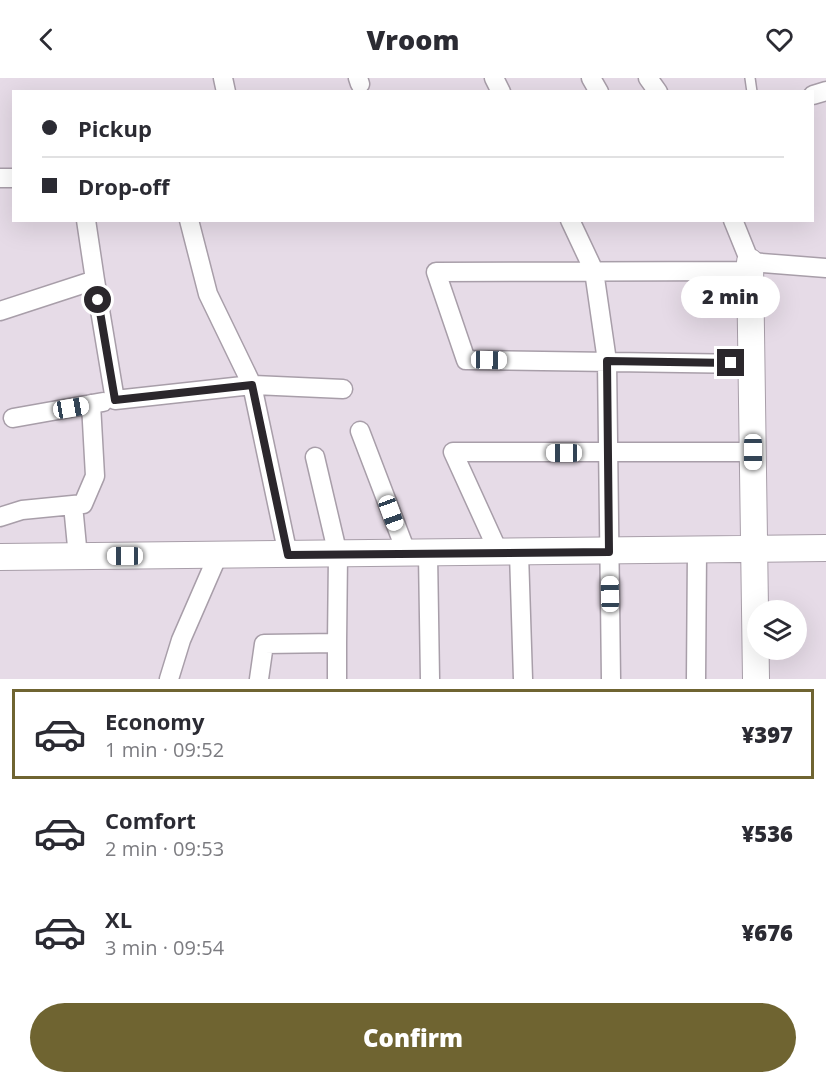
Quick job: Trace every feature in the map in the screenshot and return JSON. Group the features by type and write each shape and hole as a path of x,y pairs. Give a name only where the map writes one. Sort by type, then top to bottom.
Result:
{"street":[{"path":"86,222 115,400"},
{"path":"190,222 208,294 252,385 288,555"},
{"path":"571,222 594,271 607,361 611,679"},
{"path":"734,222 750,267 756,679"},
{"path":"752,364 465,360 436,272 826,268"},
{"path":"0,311 95,280"},
{"path":"13,418 115,400 252,385 343,389"},
{"path":"0,517 22,510 82,504 95,476 91,404"},
{"path":"360,430 417,554 430,679"},
{"path":"522,679 509,553 453,452 753,452"},
{"path":"315,457 338,555 337,679"},
{"path":"74,505 78,557"},
{"path":"0,557 826,548"},
{"path":"696,679 697,551"},
{"path":"169,679 181,640 218,555"},
{"path":"259,679 264,644 337,643"}],"route":[{"path":"98,300 115,400 252,385 288,555 609,552 607,361 731,363"}]}
